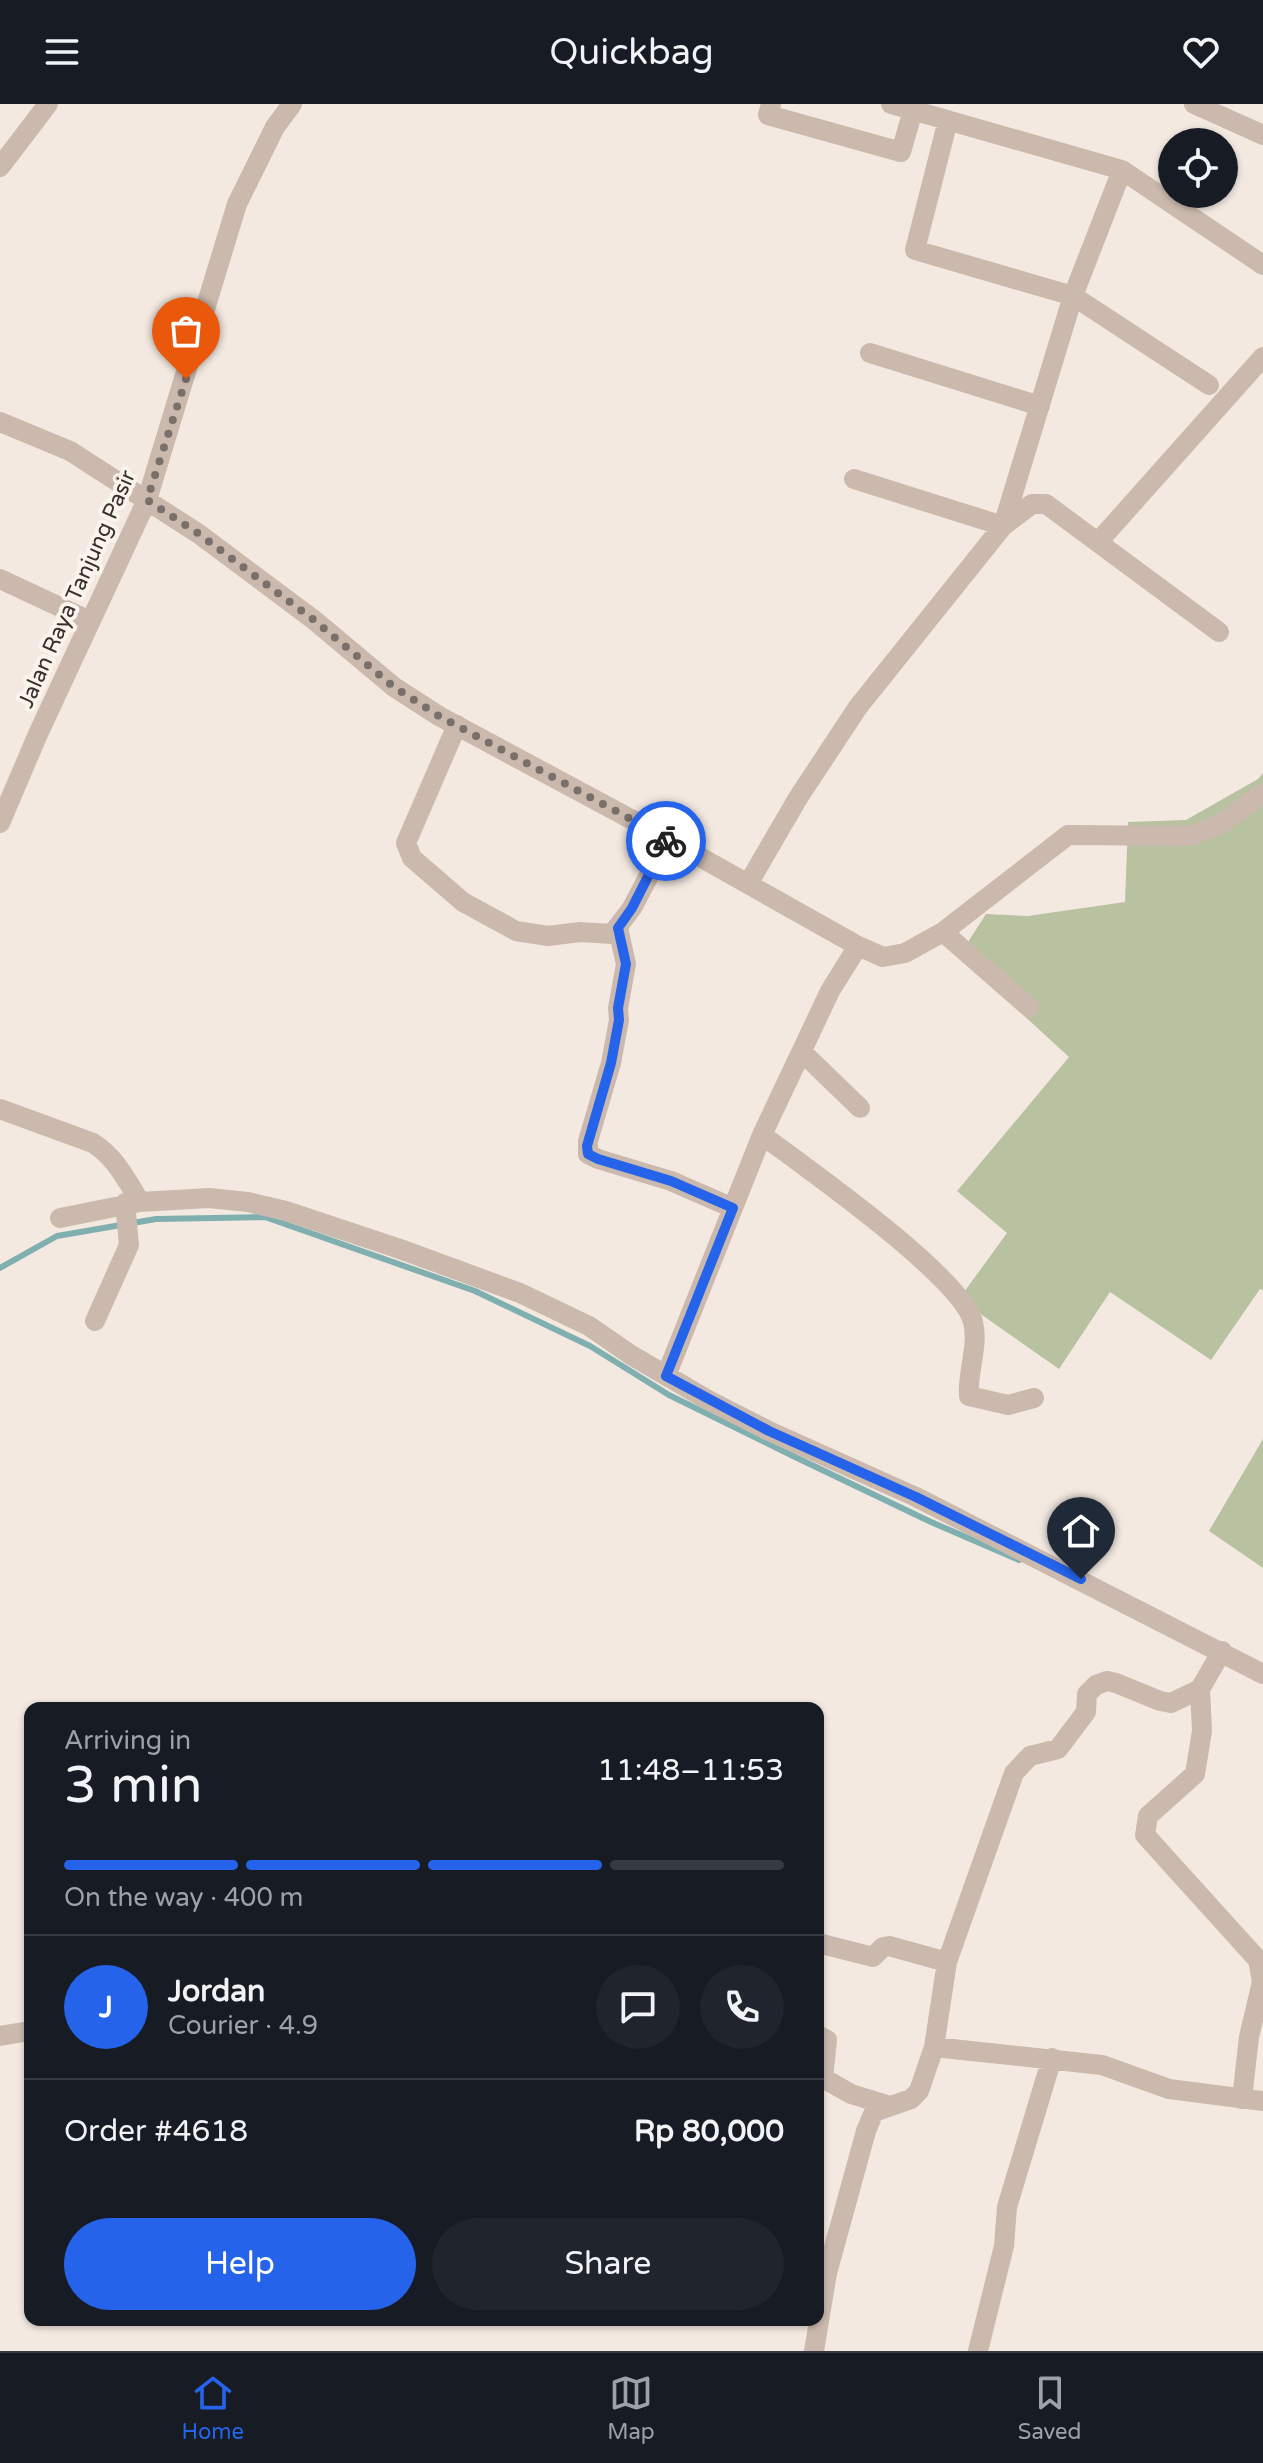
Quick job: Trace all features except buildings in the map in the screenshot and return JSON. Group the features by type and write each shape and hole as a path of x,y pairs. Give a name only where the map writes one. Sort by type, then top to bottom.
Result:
{"street":[{"path":"0,167 48,104"},
{"name":"Jalan Raya Tanjung Pasir","path":"0,823 147,500 237,204 275,127 292,104"},
{"path":"771,104 768,115 901,152 913,110"},
{"path":"891,104 1122,170 1263,265"},
{"path":"1194,104 1263,135"},
{"path":"948,120 915,250 1073,296 1209,385"},
{"path":"1003,526 1073,296 1122,170"},
{"path":"870,353 1040,406"},
{"path":"1098,542 1263,357"},
{"path":"0,422 70,451 199,534 314,620 394,687 457,725 883,957 905,953 943,932 1068,835 1190,836 1221,824 1263,793"},
{"path":"854,479 1003,526"},
{"path":"748,884 798,798 858,707 1003,526 1029,506 1041,502 1219,632"},
{"path":"0,579 90,621"},
{"path":"457,725 406,843 412,858 463,902 516,931 548,936 580,932 607,935 618,928 632,908 668,839"},
{"path":"618,928 626,964 618,1008 619,1020 611,1063 588,1141 588,1154 671,1181 733,1208"},
{"path":"943,932 1029,1007"},
{"path":"666,1376 762,1135 830,991 858,946"},
{"path":"803,1053 860,1108"},
{"path":"0,1109 93,1143 115,1163 130,1204 129,1245 95,1321"},
{"path":"762,1135 863,1211 948,1283 963,1300 974,1325 969,1396 1008,1405 1034,1398"},
{"path":"60,1218 130,1204 209,1198 235,1201 314,1220 520,1293 589,1326 666,1376 769,1431 916,1497 1218,1658 1263,1674"},
{"path":"1218,1658 1200,1689 1202,1731 1195,1774 1148,1816 1145,1835 1258,1960 1262,1982 1249,2037 1242,2099"},
{"path":"824,2265 874,2112 911,2099 919,2091 934,2047 947,1962 1014,1773 1035,1753 1058,1749 1086,1712 1089,1691 1102,1682 1116,1683 1167,1704 1200,1689"},
{"path":"824,1945 873,1957 887,1946 947,1962"},
{"path":"0,2036 24,2032"},
{"path":"824,2038 827,2040 824,2068"},
{"path":"934,2047 1102,2065 1169,2089 1263,2101"},
{"path":"978,2351 1004,2246 1007,2207 1052,2058"},
{"path":"824,2079 851,2094 887,2105"},
{"path":"814,2351 816,2326"}],"green space":[{"path":"1263,773 1263,1290 1260,1289 1211,1360 1110,1292 1059,1369 959,1299 1007,1233 957,1191 1069,1057 959,956 986,914 1028,916 1125,902 1128,822 1186,820 1258,779"},
{"path":"1263,1439 1263,1568 1209,1531"}],"waterway":[{"path":"0,1268 57,1236 156,1219 265,1217 475,1291 590,1346 669,1395 931,1522 1019,1560"}],"way so far":[{"path":"186,379 147,500 199,534 314,620 394,687 439,716 668,839 666,841"}],"route":[{"path":"666,841 632,908 618,928 626,964 618,1008 619,1020 611,1063 587,1146 588,1154 592,1157 671,1181 733,1208 666,1376 769,1431 916,1497 1081,1579"}]}
